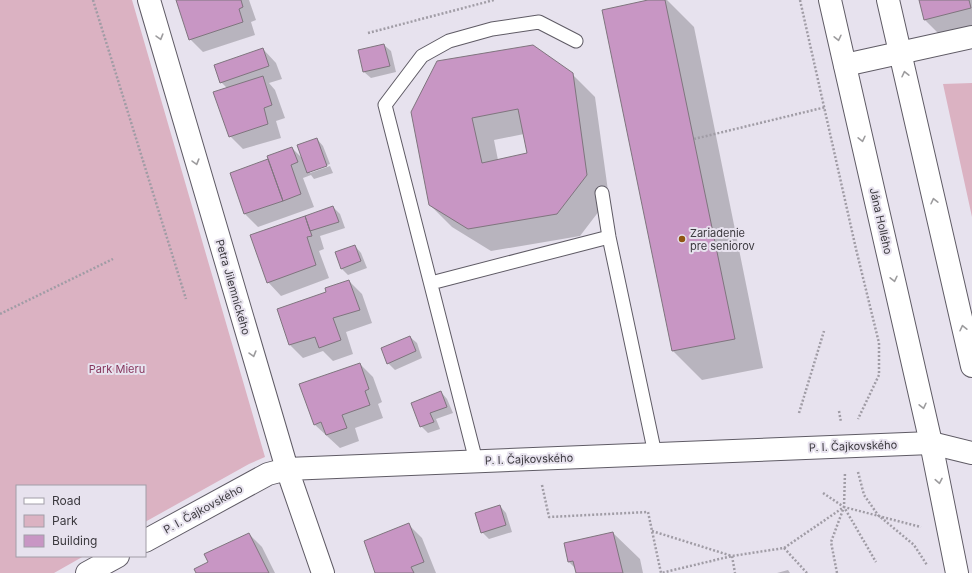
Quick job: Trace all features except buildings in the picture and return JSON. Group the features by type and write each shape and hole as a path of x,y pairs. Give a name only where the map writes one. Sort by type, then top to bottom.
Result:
{"street":[{"name":"Petra Jilemnického","path":"149,0 287,469 323,573"},
{"name":"Jána Hollého","path":"830,0 931,443 958,573"},
{"path":"888,0 972,366"},
{"path":"845,65 901,54 972,36"},
{"name":"P. I. Čajkovského","path":"146,540 268,474 287,469 931,443"},
{"path":"931,443 972,453"},
{"path":"87,573 116,557"}],"lane":[{"path":"476,461 385,105 422,56 449,41 492,29 539,22 576,41"},
{"path":"602,193 609,237 655,454"},
{"path":"431,282 609,237"}],"path":[{"path":"93,0 186,299"},
{"path":"368,33 494,0"},
{"path":"800,0 856,249 879,343 879,375 857,423 857,468 864,495 878,515 914,545 929,566"},
{"path":"694,139 829,107"},
{"path":"0,314 113,259"},
{"path":"799,413 824,331"},
{"path":"837,573 831,542 844,507 845,465"},
{"path":"542,483 549,517 648,512 661,573 732,556 784,548 844,507"},
{"path":"823,493 844,507 926,528"},
{"path":"844,507 876,562"},
{"path":"651,531 732,556"},
{"path":"784,548 807,573"},
{"path":"732,556 735,573"}],"green space":[{"name":"Park Mieru","path":"0,0 132,0 265,457 249,464 146,521 146,485 16,485 16,557 82,557 54,573 0,573"},
{"path":"972,83 972,217 943,84"}],"place":[{"name":"Zariadenie pre seniorov","path":"682,239"}]}
